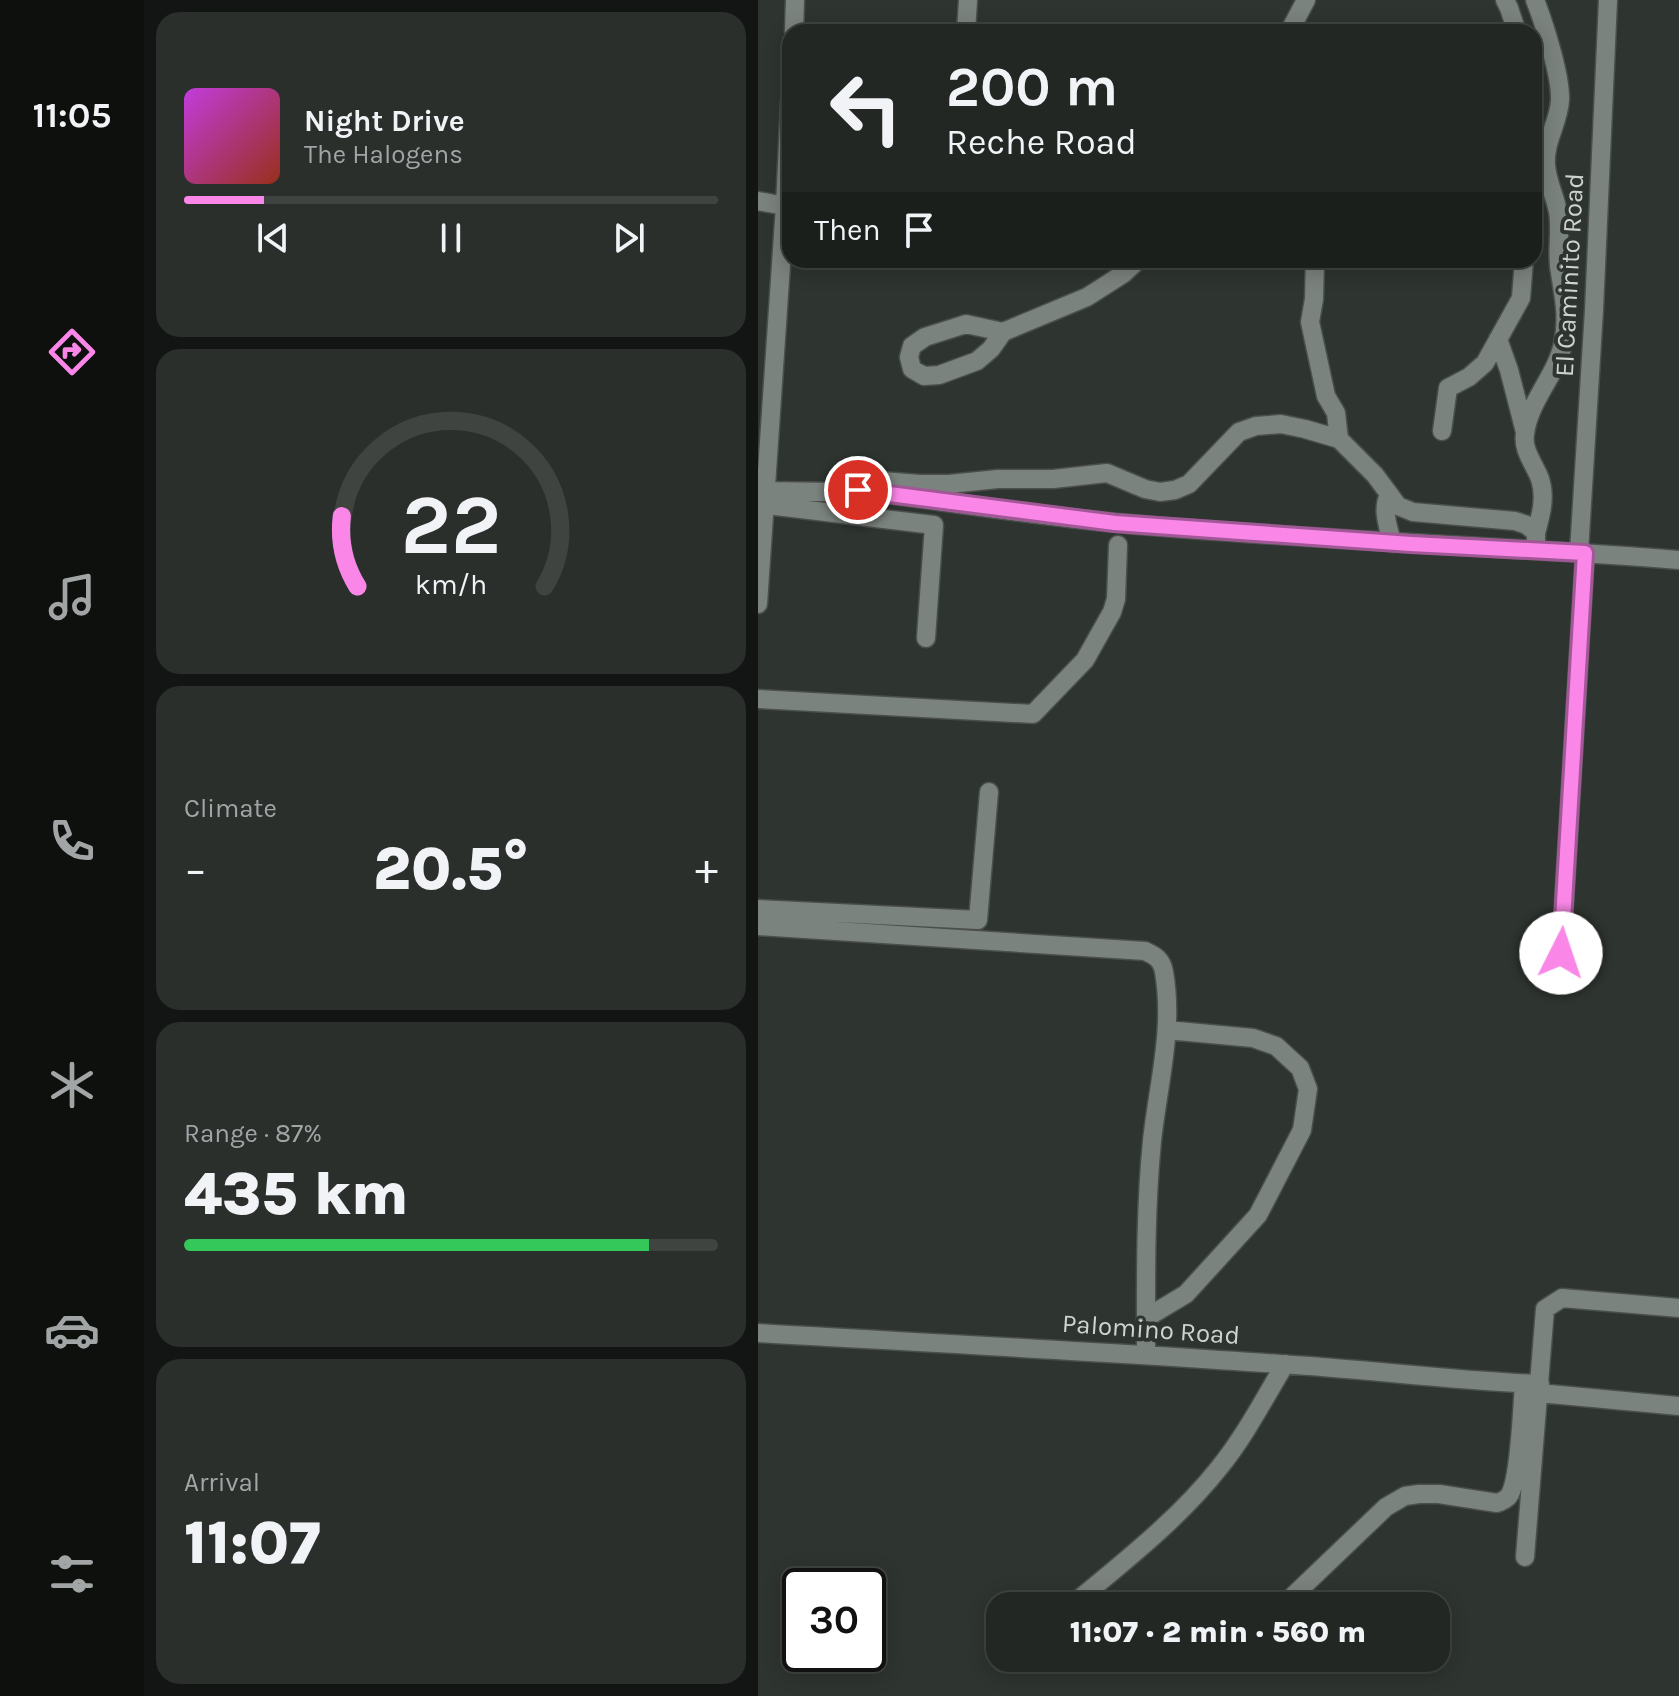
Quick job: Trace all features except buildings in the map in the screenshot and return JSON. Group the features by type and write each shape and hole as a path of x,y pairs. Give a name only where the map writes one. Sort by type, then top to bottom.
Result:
{"street":[{"path":"794,24 795,0"},
{"path":"966,24 968,0"},
{"path":"1293,24 1306,0"},
{"path":"1505,0 1514,24"},
{"path":"1525,433 1557,363 1566,316 1559,265 1560,223 1545,159 1560,98 1555,64 1535,0"},
{"name":"El Caminito Road","path":"1561,953 1608,0"},
{"path":"758,201 782,205"},
{"path":"758,604 782,246"},
{"path":"1003,332 966,324 925,337 912,346 909,357 912,369 924,376 939,375 977,361 991,349 1003,332 1087,297 1129,268"},
{"path":"1315,268 1310,322 1326,396 1336,413 1339,439"},
{"path":"1442,431 1448,388 1469,377 1485,363 1521,298 1523,268"},
{"path":"1498,339 1509,370 1525,433 1525,445 1543,496 1536,541"},
{"path":"858,490 881,481 949,484 1107,473 1145,489 1160,492 1175,490 1189,484 1239,432 1256,426 1281,424 1339,439 1362,461 1398,506 1413,512 1515,521 1527,525 1536,541"},
{"path":"763,500 858,490 1115,523 1392,543 1536,541 1582,552 1679,560"},
{"path":"1389,495 1385,509 1392,543"},
{"path":"763,500 934,525 926,638"},
{"path":"758,699 1033,714 1085,660 1112,612 1116,599 1118,545"},
{"path":"758,909 978,920 989,792"},
{"path":"758,926 1145,951 1157,956 1164,969 1168,1009 1147,1197 1146,1354"},
{"path":"1146,1318 1186,1294 1258,1215 1302,1130 1308,1089 1300,1068 1276,1046 1253,1038 1167,1030"},
{"path":"1297,1592 1386,1507 1405,1496 1439,1494 1497,1503 1508,1497 1534,1387 1545,1309 1562,1298 1679,1308"},
{"name":"Palomino Road","path":"758,1333 1285,1364 1479,1381 1679,1406"},
{"path":"1088,1592 1180,1511 1218,1470 1239,1442 1285,1364"},
{"path":"1525,1557 1534,1387"}],"route":[{"path":"858,490 1115,523 1585,553 1561,953"}]}
